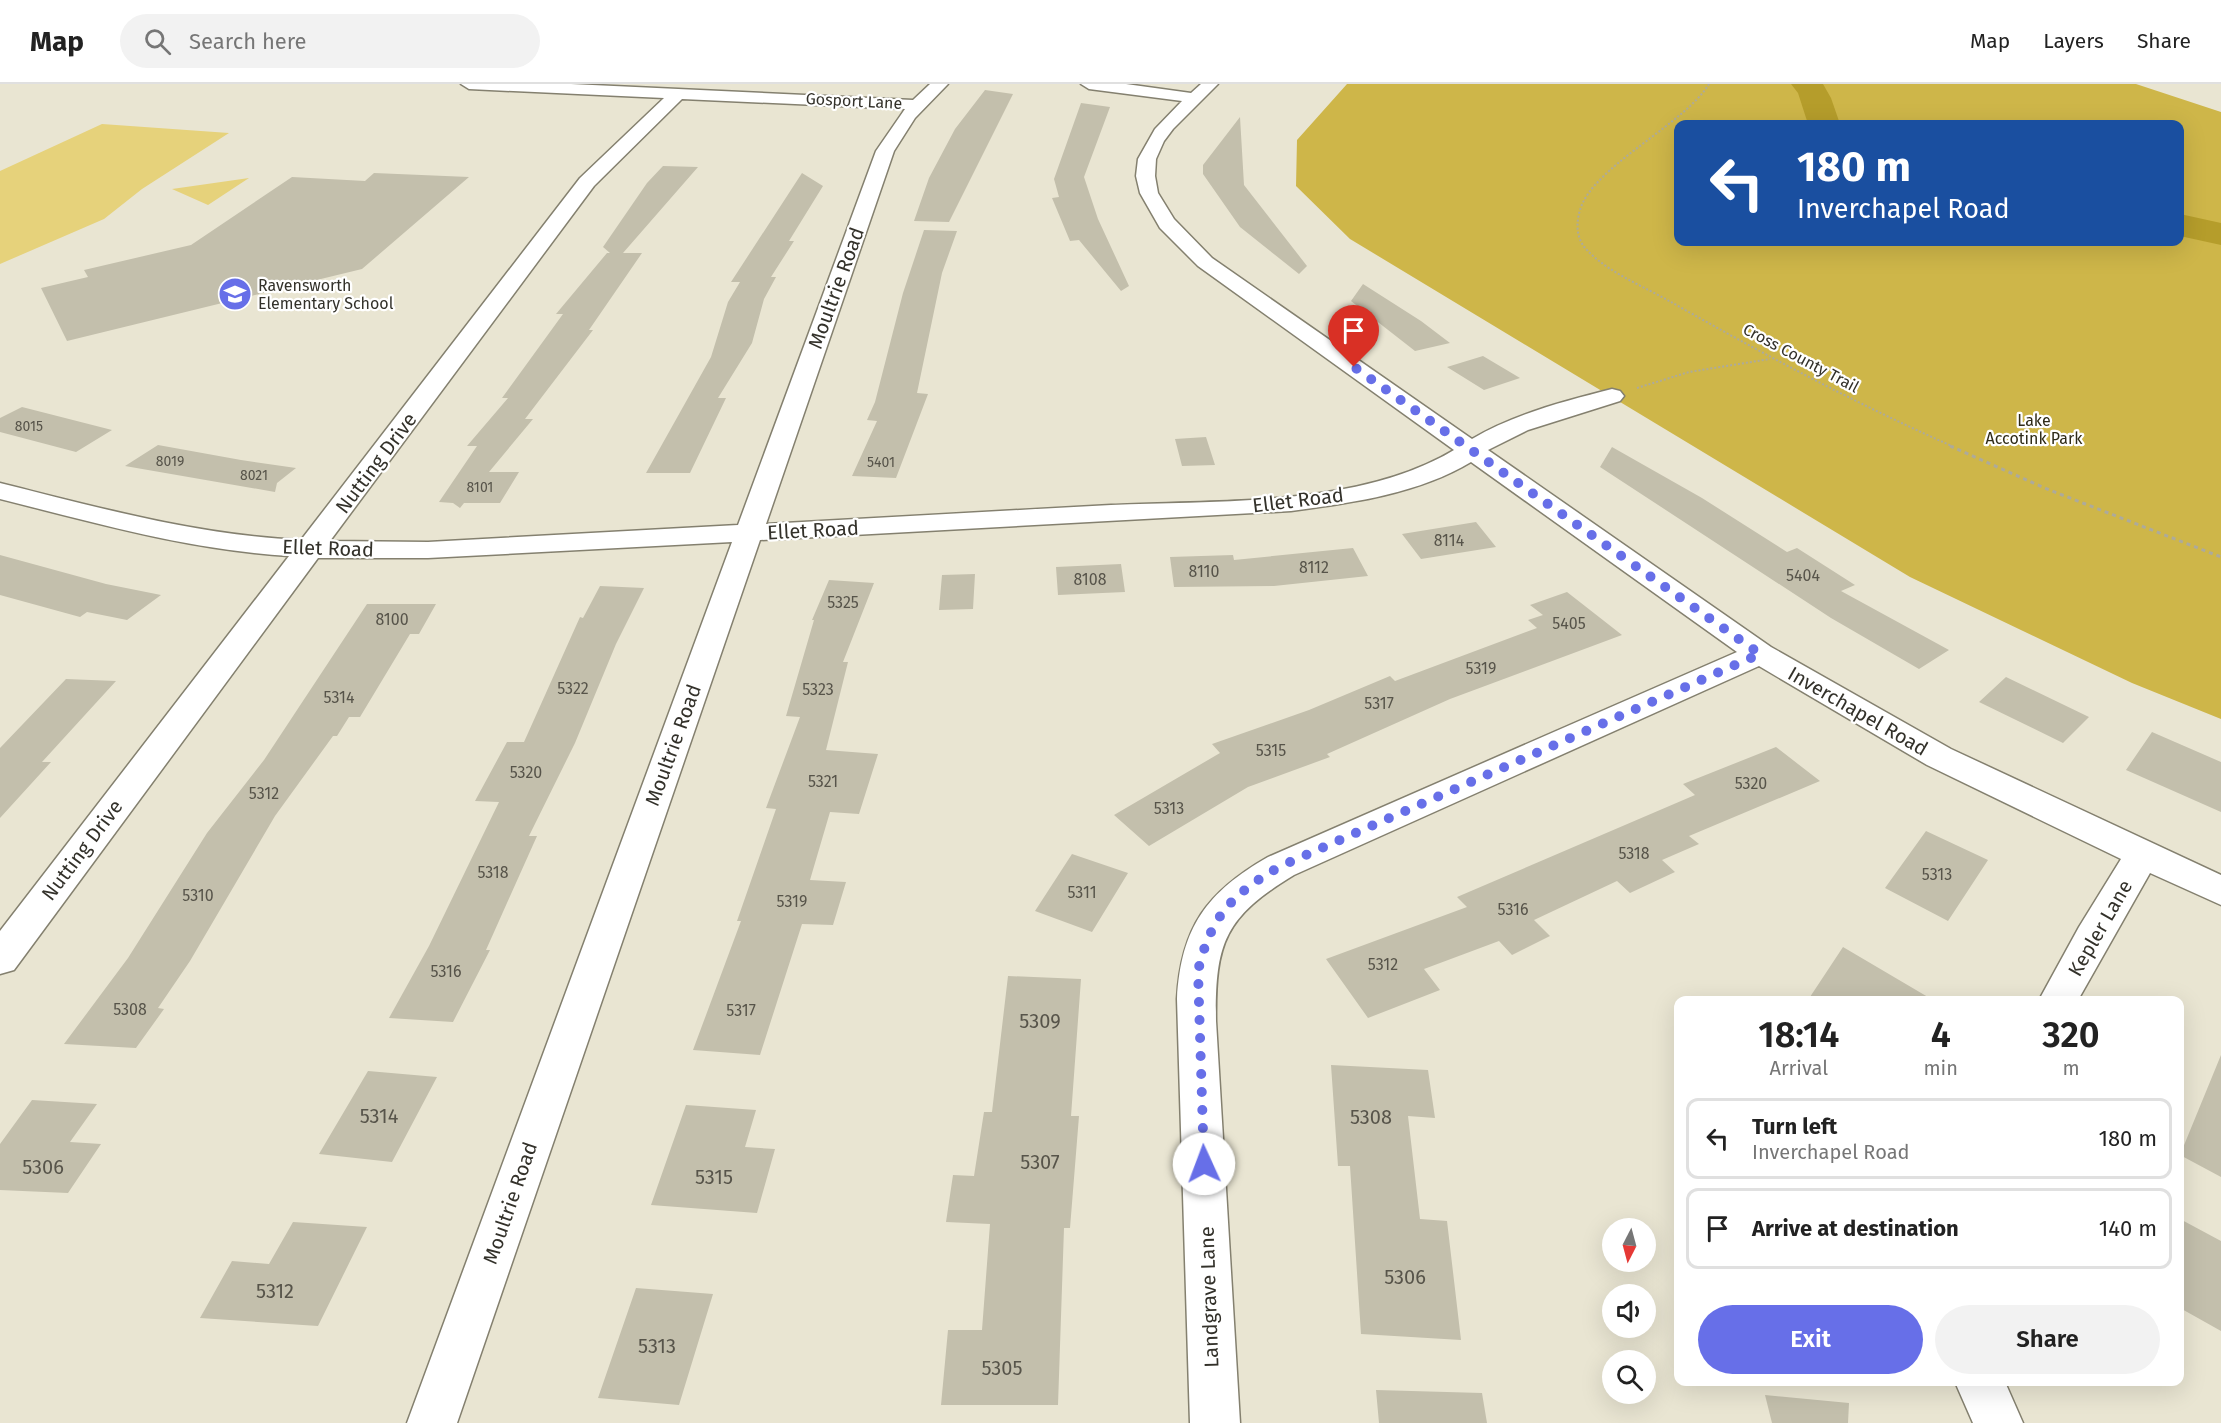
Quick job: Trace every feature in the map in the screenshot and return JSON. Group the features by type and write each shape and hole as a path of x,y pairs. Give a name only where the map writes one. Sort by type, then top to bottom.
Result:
{"street":[{"name":"Gosport Lane","path":"469,84 915,105"},
{"name":"Moultrie Road","path":"432,1423 885,151 896,129 915,105 940,84"},
{"path":"1089,84 1203,91"},
{"name":"Inverchapel Road","path":"1203,91 1163,130 1150,150 1146,180 1157,213 1176,237 1205,262 1760,654 1939,757 2221,891"},
{"name":"Nutting Drive","path":"0,959 587,182 678,94"},
{"name":"Ellet Road","path":"0,491 174,534 311,550 428,550 1308,502 1387,485 1439,468 1473,452 1508,429 1612,396"},
{"name":"Landgrave Lane","path":"1215,1423 1198,971 1205,942 1218,917 1235,896 1250,884 1281,866 1760,654"},
{"name":"Kepler Lane","path":"2060,996 2092,937 2142,855"},
{"path":"1982,1386 1998,1423"}],"path":[{"name":"Cross County Trail","path":"1709,84 1701,97 1616,168 1587,198 1579,214 1579,237 1590,254 1771,359 1982,460 2221,557"},
{"path":"1612,396 1689,372 1771,359"}],"shaded area":[{"path":"102,124 229,133 142,189 104,219 0,264 0,171"},
{"path":"249,178 208,205 172,189"}],"green space":[{"name":"Lake Accotink Park","path":"1347,84 2136,84 2221,112 2221,719 2132,683 1910,577 1350,239 1296,186 1297,140"}],"building":[{"path":"985,90 1013,94 949,222 914,221 929,178 955,129"},
{"path":"1081,103 1110,107 1084,177 1098,219 1129,286 1121,291 1079,240 1070,241 1052,198 1059,197 1054,179"},
{"path":"1240,117 1244,185 1307,266 1299,274 1240,227 1203,174 1203,165"},
{"path":"663,166 698,167 623,253 642,253 589,330 593,330 525,419 533,419 489,472 519,472 500,503 464,503 460,508 453,503 439,502 477,446 467,446 508,398 502,398 563,314 556,314 607,253 610,253 603,247 647,183"},
{"path":"374,173 469,177 362,269 67,341 41,288 88,277 84,270 191,245 292,177 365,181"},
{"path":"802,173 823,186 789,241 794,241 771,277 776,277 764,299 752,343 718,398 726,398 690,473 646,473 711,357 728,302 740,282 731,282"},
{"path":"924,230 957,231 942,273 917,393 928,394 896,478 852,476 877,421 867,420 875,402 903,293"},
{"path":"1363,284 1421,321 1450,343 1415,351 1351,301"},
{"path":"1483,356 1520,378 1484,390 1447,367"},
{"path":"22,407 112,430 76,452 0,432 0,418"},
{"path":"1206,437 1215,465 1182,466 1175,439"},
{"path":"158,445 296,468 277,483 275,492 125,466"},
{"path":"1612,447 1702,498 1787,552 1797,548 1855,585 1841,591 1949,650 1919,669 1831,618 1600,467"},
{"path":"1476,522 1496,547 1421,559 1402,534"},
{"path":"1353,548 1368,576 1274,586 1174,587 1170,557 1233,555 1234,560"},
{"path":"0,555 106,584 161,595 127,620 87,612 80,617 0,595"},
{"path":"1121,564 1125,592 1058,595 1056,567"},
{"path":"975,574 973,609 939,610 942,575"},
{"path":"829,580 874,583 843,662 848,662 826,750 878,754 859,814 830,812 810,880 846,882 833,925 802,924 760,1055 693,1050 741,921 737,921 776,809 766,808 800,717 786,716 814,620 812,620"},
{"path":"600,586 644,588 616,644 575,743 529,836 537,836 486,950 490,950 453,1022 389,1018 429,946 499,802 475,801 507,742 524,742 580,617 583,618"},
{"path":"1567,592 1622,635 1450,699 1327,754 1330,757 1248,787 1149,846 1114,815 1220,753 1212,744 1309,710 1390,676 1395,681 1537,628 1528,620 1543,615 1530,605"},
{"path":"367,604 436,604 419,634 410,634 360,717 349,717 275,816 190,961 158,1008 164,1009 136,1048 64,1044 128,958 207,833 264,760"},
{"path":"2006,677 2089,717 2063,743 1979,702"},
{"path":"66,679 116,681 42,762 51,762 0,818 0,748"},
{"path":"2152,732 2221,762 2221,812 2126,770"},
{"path":"1776,747 1820,781 1689,836 1699,844 1662,860 1675,872 1630,893 1617,881 1534,920 1550,936 1512,955 1499,941 1424,969 1440,990 1368,1018 1326,959 1467,907 1457,897 1695,795 1683,784"},
{"path":"1926,831 1988,860 1948,921 1885,888"},
{"path":"1072,854 1128,873 1092,932 1035,911"},
{"path":"1843,947 1926,996 1811,996"},
{"path":"1008,976 1081,979 1071,1116 1079,1116 1070,1228 1064,1228 1058,1405 941,1405 948,1330 982,1330 990,1224 946,1222 953,1175 974,1176 984,1112 992,1112"},
{"path":"2221,1055 2221,1177 2184,1157 2184,1145"},
{"path":"1331,1065 1428,1070 1435,1118 1408,1116 1420,1219 1447,1221 1461,1340 1361,1334 1350,1166 1338,1166"},
{"path":"368,1071 437,1077 392,1162 319,1154"},
{"path":"32,1100 97,1104 70,1142 101,1144 68,1193 0,1190 0,1144"},
{"path":"686,1105 756,1110 745,1147 775,1149 757,1213 651,1205"},
{"path":"2184,1221 2221,1241 2221,1331 2184,1310"},
{"path":"293,1222 367,1227 318,1326 200,1318 232,1261 269,1264"},
{"path":"636,1288 713,1294 679,1405 598,1398"},
{"path":"1376,1390 1482,1393 1487,1423 1379,1423"},
{"path":"1765,1395 1849,1403 1848,1423 1772,1423"}],"waterway":[{"path":"1806,84 1813,93 1822,120"},
{"path":"2184,226 2221,234"}],"place":[{"name":"Ravensworth Elementary School","path":"235,294"}],"route":[{"path":"1204,1164 1198,971 1205,942 1218,917 1235,896 1250,884 1281,866 1760,654 1354,367"}]}
